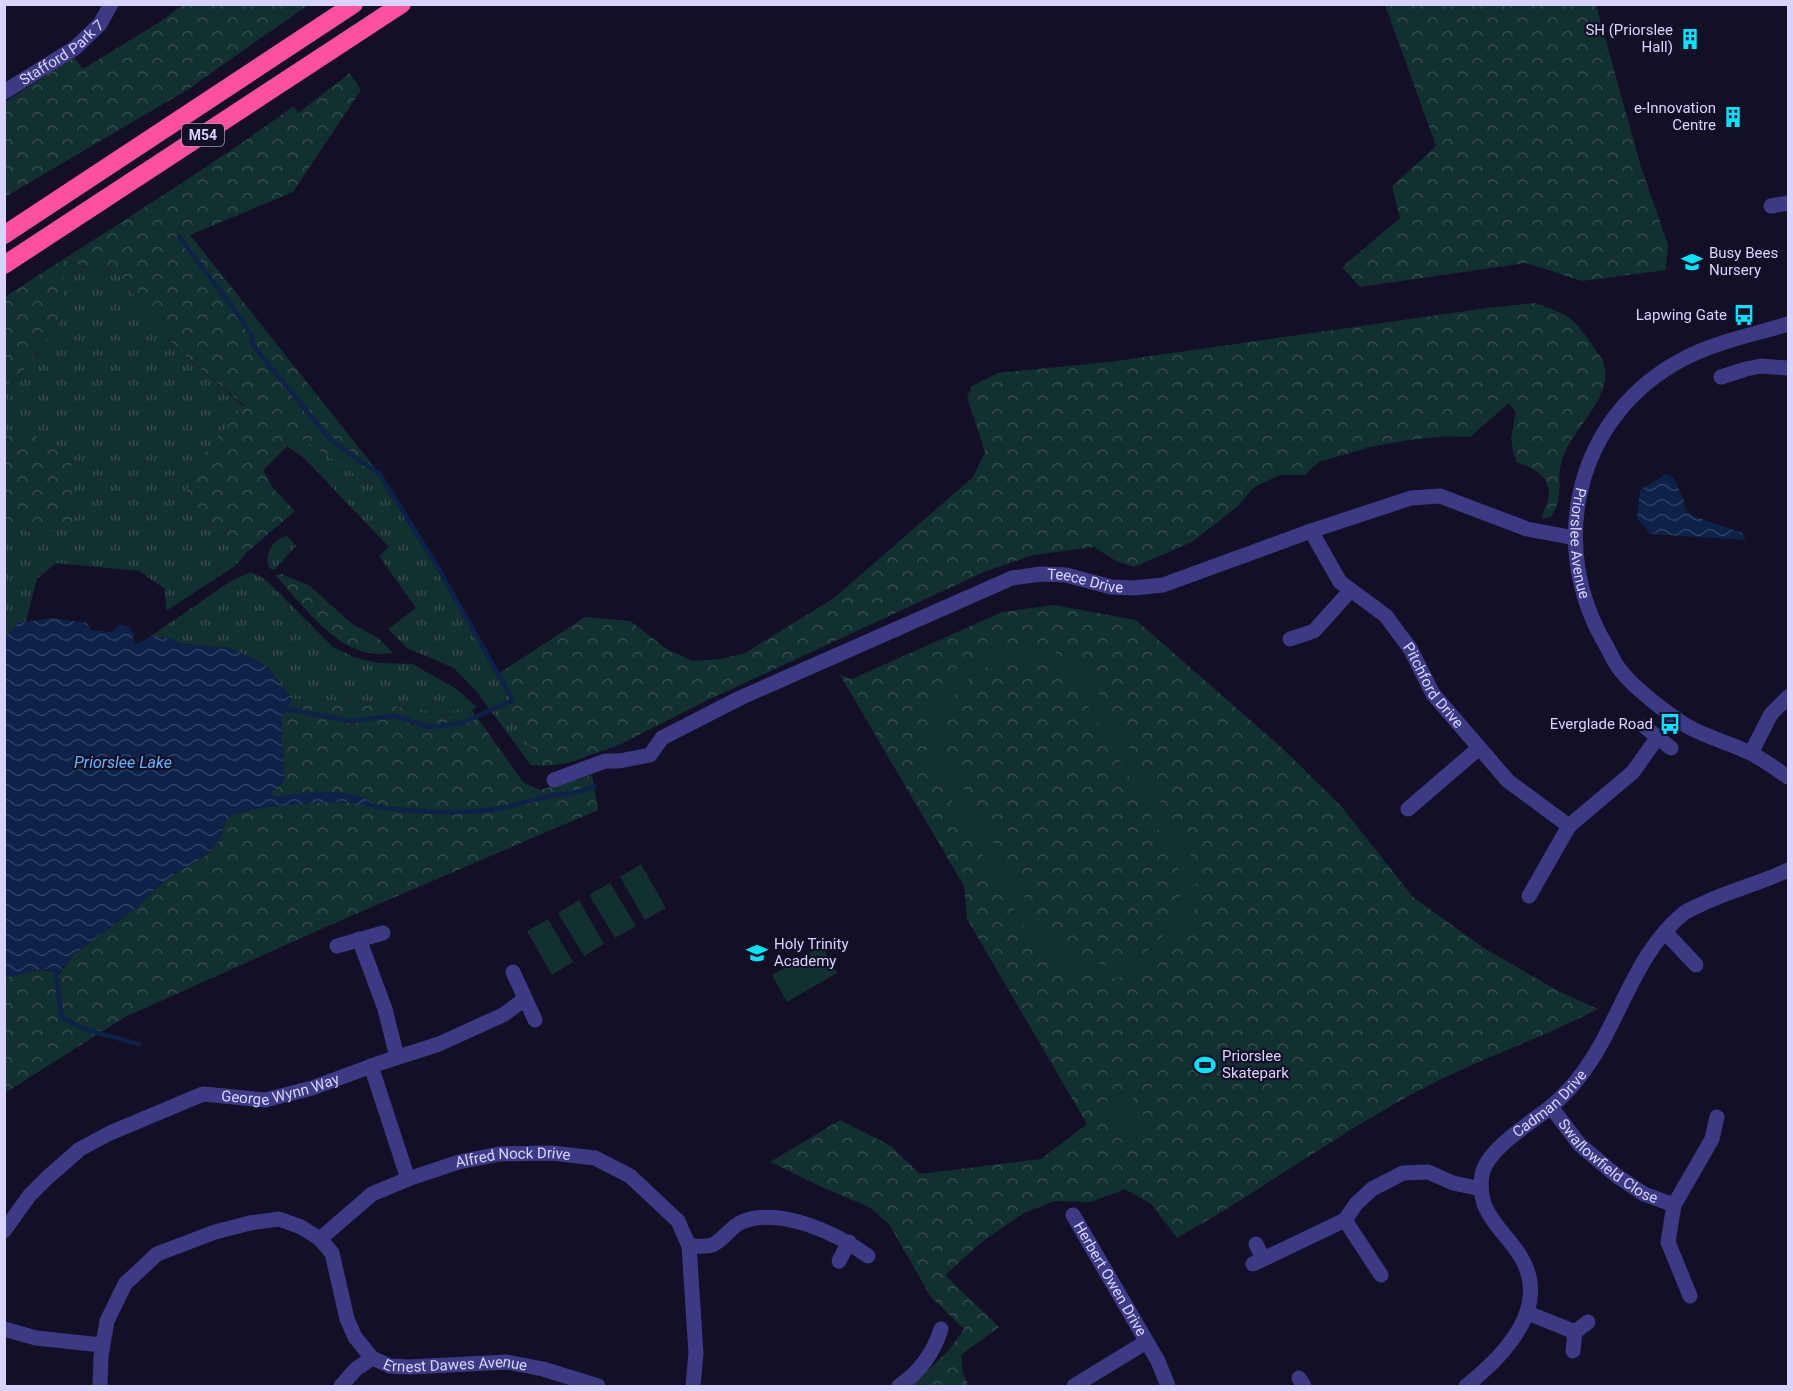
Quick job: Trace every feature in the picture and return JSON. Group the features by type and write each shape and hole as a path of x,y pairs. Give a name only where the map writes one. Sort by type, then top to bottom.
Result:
{"highway":[{"name":"M54","path":"4,235 354,4"},
{"name":"M54","path":"4,265 402,4"}],"street":[{"name":"Stafford Park 7","path":"4,92 75,48 100,24 111,4"},
{"path":"1771,206 1788,203"},
{"name":"Priorslee Avenue","path":"1788,324 1685,358 1647,383 1624,405 1603,432 1589,459 1579,498 1575,538 1577,570 1586,605 1598,632 1621,671 1656,703 1688,726 1751,753 1788,777"},
{"path":"1721,377 1761,366 1788,368"},
{"name":"Teece Drive","path":"554,780 605,761 619,761 650,755 662,738 740,699 1012,578 1041,574 1066,575 1111,587 1133,588 1162,585 1311,531 1411,498 1440,496 1527,529 1575,538"},
{"name":"Pitchford Drive","path":"1311,531 1340,582 1386,616 1411,650 1433,694 1479,748 1508,781 1569,826"},
{"path":"1290,639 1314,631 1350,591"},
{"path":"1751,753 1771,714 1788,697"},
{"path":"1645,727 1671,748"},
{"path":"1529,896 1569,826 1633,772 1657,738"},
{"path":"1408,809 1479,748"},
{"name":"Cadman Drive","path":"1481,1189 1482,1172 1491,1157 1509,1139 1551,1107 1577,1080 1597,1050 1637,972 1665,932 1685,912 1726,893 1770,879 1788,870"},
{"path":"1665,932 1696,965"},
{"path":"337,946 383,933"},
{"path":"359,939 385,1009 397,1058"},
{"path":"513,972 535,1020"},
{"name":"George Wynn Way","path":"4,1231 29,1196 48,1177 80,1149 110,1133 203,1094 265,1100 312,1088 467,1033 503,1015 525,999"},
{"path":"371,1066 408,1179"},
{"name":"Swallowfield Close","path":"1551,1107 1580,1145 1617,1176 1644,1194 1674,1205"},
{"name":"Swallowfield Close","path":"1690,1296 1668,1242 1674,1205 1712,1139 1717,1117"},
{"name":"Alfred Nock Drive","path":"320,1239 372,1194 459,1162 499,1154 552,1153 595,1158 630,1176 663,1206 678,1221 689,1246 696,1353 693,1386"},
{"path":"1256,1244 1258,1262 1346,1220 1356,1204 1372,1189 1403,1173 1428,1172 1454,1183 1481,1189 1483,1203 1493,1222 1519,1254 1528,1274 1530,1288 1528,1314 1510,1342 1496,1360 1466,1386"},
{"name":"Herbert Owen Drive","path":"1073,1215 1161,1368 1168,1386"},
{"path":"689,1246 712,1245 740,1222 761,1217 786,1220 820,1229 849,1242 868,1256"},
{"path":"100,1386 102,1345 107,1321 125,1284 157,1254 215,1232 250,1223 279,1220 301,1227 320,1239"},
{"path":"1346,1220 1381,1275"},
{"name":"Ernest Dawes Avenue","path":"320,1239 332,1253 347,1319 355,1337 372,1358 390,1366 409,1367 507,1362 543,1369 598,1386"},
{"path":"839,1261 849,1242"},
{"path":"1528,1314 1575,1332"},
{"path":"1573,1351 1575,1332 1588,1322"},
{"path":"4,1329 36,1338 102,1345"},
{"path":"899,1386 919,1369 938,1340 941,1329"},
{"name":"Herbert Owen Drive","path":"1074,1386 1146,1342"},
{"path":"341,1386 356,1369 372,1358"}],"green space":[{"path":"183,4 308,5 187,90 5,197 5,102 74,57 83,69 163,20"},
{"path":"1385,5 1596,5 1641,167 1668,245 1666,270 1582,281 1526,263 1360,287 1342,267 1400,218 1392,186 1436,146"},
{"path":"350,73 361,90 293,192 190,235 379,473 369,484 298,436 263,470 273,488 295,511 246,553 202,514 187,490 207,449 245,406 178,350 115,270 95,271 65,258 187,180 294,106 298,113"},
{"path":"63,258 95,271 115,270 178,350 245,407 235,418 202,514 246,553 235,566 166,611 165,589 139,571 56,563 37,579 26,621 17,623 14,630 5,636 4,385 19,378 62,318"},
{"path":"64,259 62,318 19,378 5,385 5,297"},
{"path":"1535,303 1562,314 1574,322 1600,356 1605,369 1605,381 1601,393 1565,452 1560,471 1558,502 1551,517 1542,519 1549,493 1545,480 1529,467 1517,462 1514,455 1512,438 1516,413 1509,403 1470,437 1446,436 1370,447 1319,462 1305,475 1280,475 1254,487 1238,506 1192,542 1134,567 1116,561 1094,547 1033,555 984,572 708,700 619,745 568,763 543,766 504,704 513,699 498,674 585,617 630,621 667,649 692,661 721,659 745,653 834,598 973,477 985,452 967,397 972,386 998,373 1109,362"},
{"path":"32,434 71,460 73,523 43,534 5,528 5,436"},
{"path":"298,435 369,484 379,473 434,561 513,700 504,704 543,766 531,765 477,692 454,668 407,648 388,629 416,608 379,556 389,547 305,459 287,446"},
{"path":"287,536 296,546 274,570 269,568 270,548"},
{"path":"251,572 266,580 333,647 356,658 379,663 412,664 455,688 477,707 438,716 381,703 292,699 267,666 231,648 180,644 172,639 151,636 231,581"},
{"path":"282,574 310,586 352,624 377,637 393,653 373,654 356,649 330,633 275,575"},
{"path":"1054,605 1136,620 1283,749 1341,806 1413,897 1484,948 1560,992 1598,1009 1454,1073 1407,1097 1177,1238 1151,1204 1125,1189 1091,1202 1054,1201 1024,1213 983,1241 945,1275 999,1327 961,1355 963,1373 969,1386 912,1386 949,1350 964,1329 931,1297 889,1224 869,1207 770,1162 840,1120 891,1146 920,1174 1041,1159 1087,1124 967,919 964,886 840,675 852,679 1002,612"},
{"path":"1023,644 1051,651 1068,659 1090,678 1191,855 1197,895 1186,930 1170,953 1148,968 1123,976 1097,977 1071,970 1047,955 1027,932 924,752 928,749 928,727 932,707 940,690 951,675 965,662 1001,647","holes":["1015,659 1051,667 1066,677 1080,691 1175,858 1180,883 1178,906 1169,927 1155,944 1137,956 1116,963 1093,963 1069,955 1057,945 1040,925 946,757 945,721 957,692 981,670 997,663"]},
{"path":"292,699 381,703 438,716 472,710 523,782 540,790 592,775 598,810 337,922 125,1017 5,1093 5,977 39,970 59,974 73,955 140,905 174,874 206,855 220,839 226,820 234,814 267,807 324,802 355,803 365,798 320,794 274,797 270,794 284,781 281,718"},
{"path":"641,864 666,908 645,920 620,877"},
{"path":"610,883 636,926 615,938 589,895"},
{"path":"579,900 604,944 584,956 558,913"},
{"path":"548,919 573,962 552,975 527,931"},
{"path":"822,946 837,973 787,1002 772,975"},
{"path":"1128,1089 1154,1134 1130,1148 1104,1103"}],"water":[{"path":"1666,474 1674,478 1684,501 1685,510 1693,516 1742,533 1746,540 1650,534 1637,518 1640,490"},
{"name":"Priorslee Lake","path":"52,618 87,623 91,630 111,632 120,624 128,627 135,635 132,638 137,644 151,636 172,639 180,644 231,648 267,666 292,699 281,718 284,781 270,794 274,797 325,792 350,794 373,803 373,808 355,803 324,802 267,807 234,814 226,820 220,839 206,855 174,874 140,905 73,955 56,976 49,969 5,978 5,636 14,630 17,623"}],"waterway":[{"path":"179,237 252,335 252,344 328,437 379,473 434,561 513,700 462,723 430,727 395,716 351,721 287,709"},
{"path":"373,806 437,812 487,810 578,792 594,786"},
{"path":"56,976 62,1018 87,1030 139,1044"}],"place":[{"name":"SH (Priorslee Hall)","path":"1690,39"},
{"name":"e-Innovation Centre","path":"1733,117"},
{"name":"Busy Bees Nursery","path":"1692,262"},
{"name":"Lapwing Gate","path":"1744,315"},
{"name":"Everglade Road","path":"1670,724"},
{"name":"Holy Trinity Academy","path":"757,953"},
{"name":"Priorslee Skatepark","path":"1205,1065"}]}
